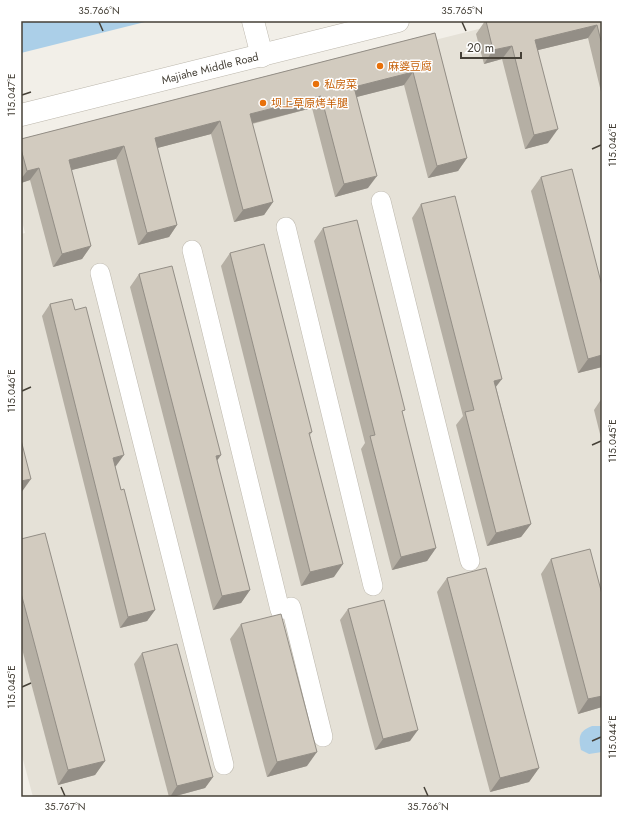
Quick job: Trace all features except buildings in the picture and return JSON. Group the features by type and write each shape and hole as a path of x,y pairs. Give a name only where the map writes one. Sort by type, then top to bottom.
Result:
{"street":[{"path":"253,21 262,56"},
{"name":"Majiahe Middle Road","path":"21,115 398,21"},
{"path":"381,201 470,561"},
{"path":"286,227 373,586"},
{"path":"192,250 286,608 323,737"},
{"path":"100,273 224,765"}],"shaded area":[{"path":"511,21 602,21 602,797 33,797 21,752 21,234 25,233 21,217 21,143"}],"water":[{"path":"21,21 149,21 21,53"},
{"path":"592,726 602,726 602,752 589,754 581,750 580,735 584,730"}],"place":[{"name":"麻婆豆腐","path":"380,66"},
{"name":"私房菜","path":"316,84"},
{"name":"坝上草原烤羊腿","path":"263,103"}]}
